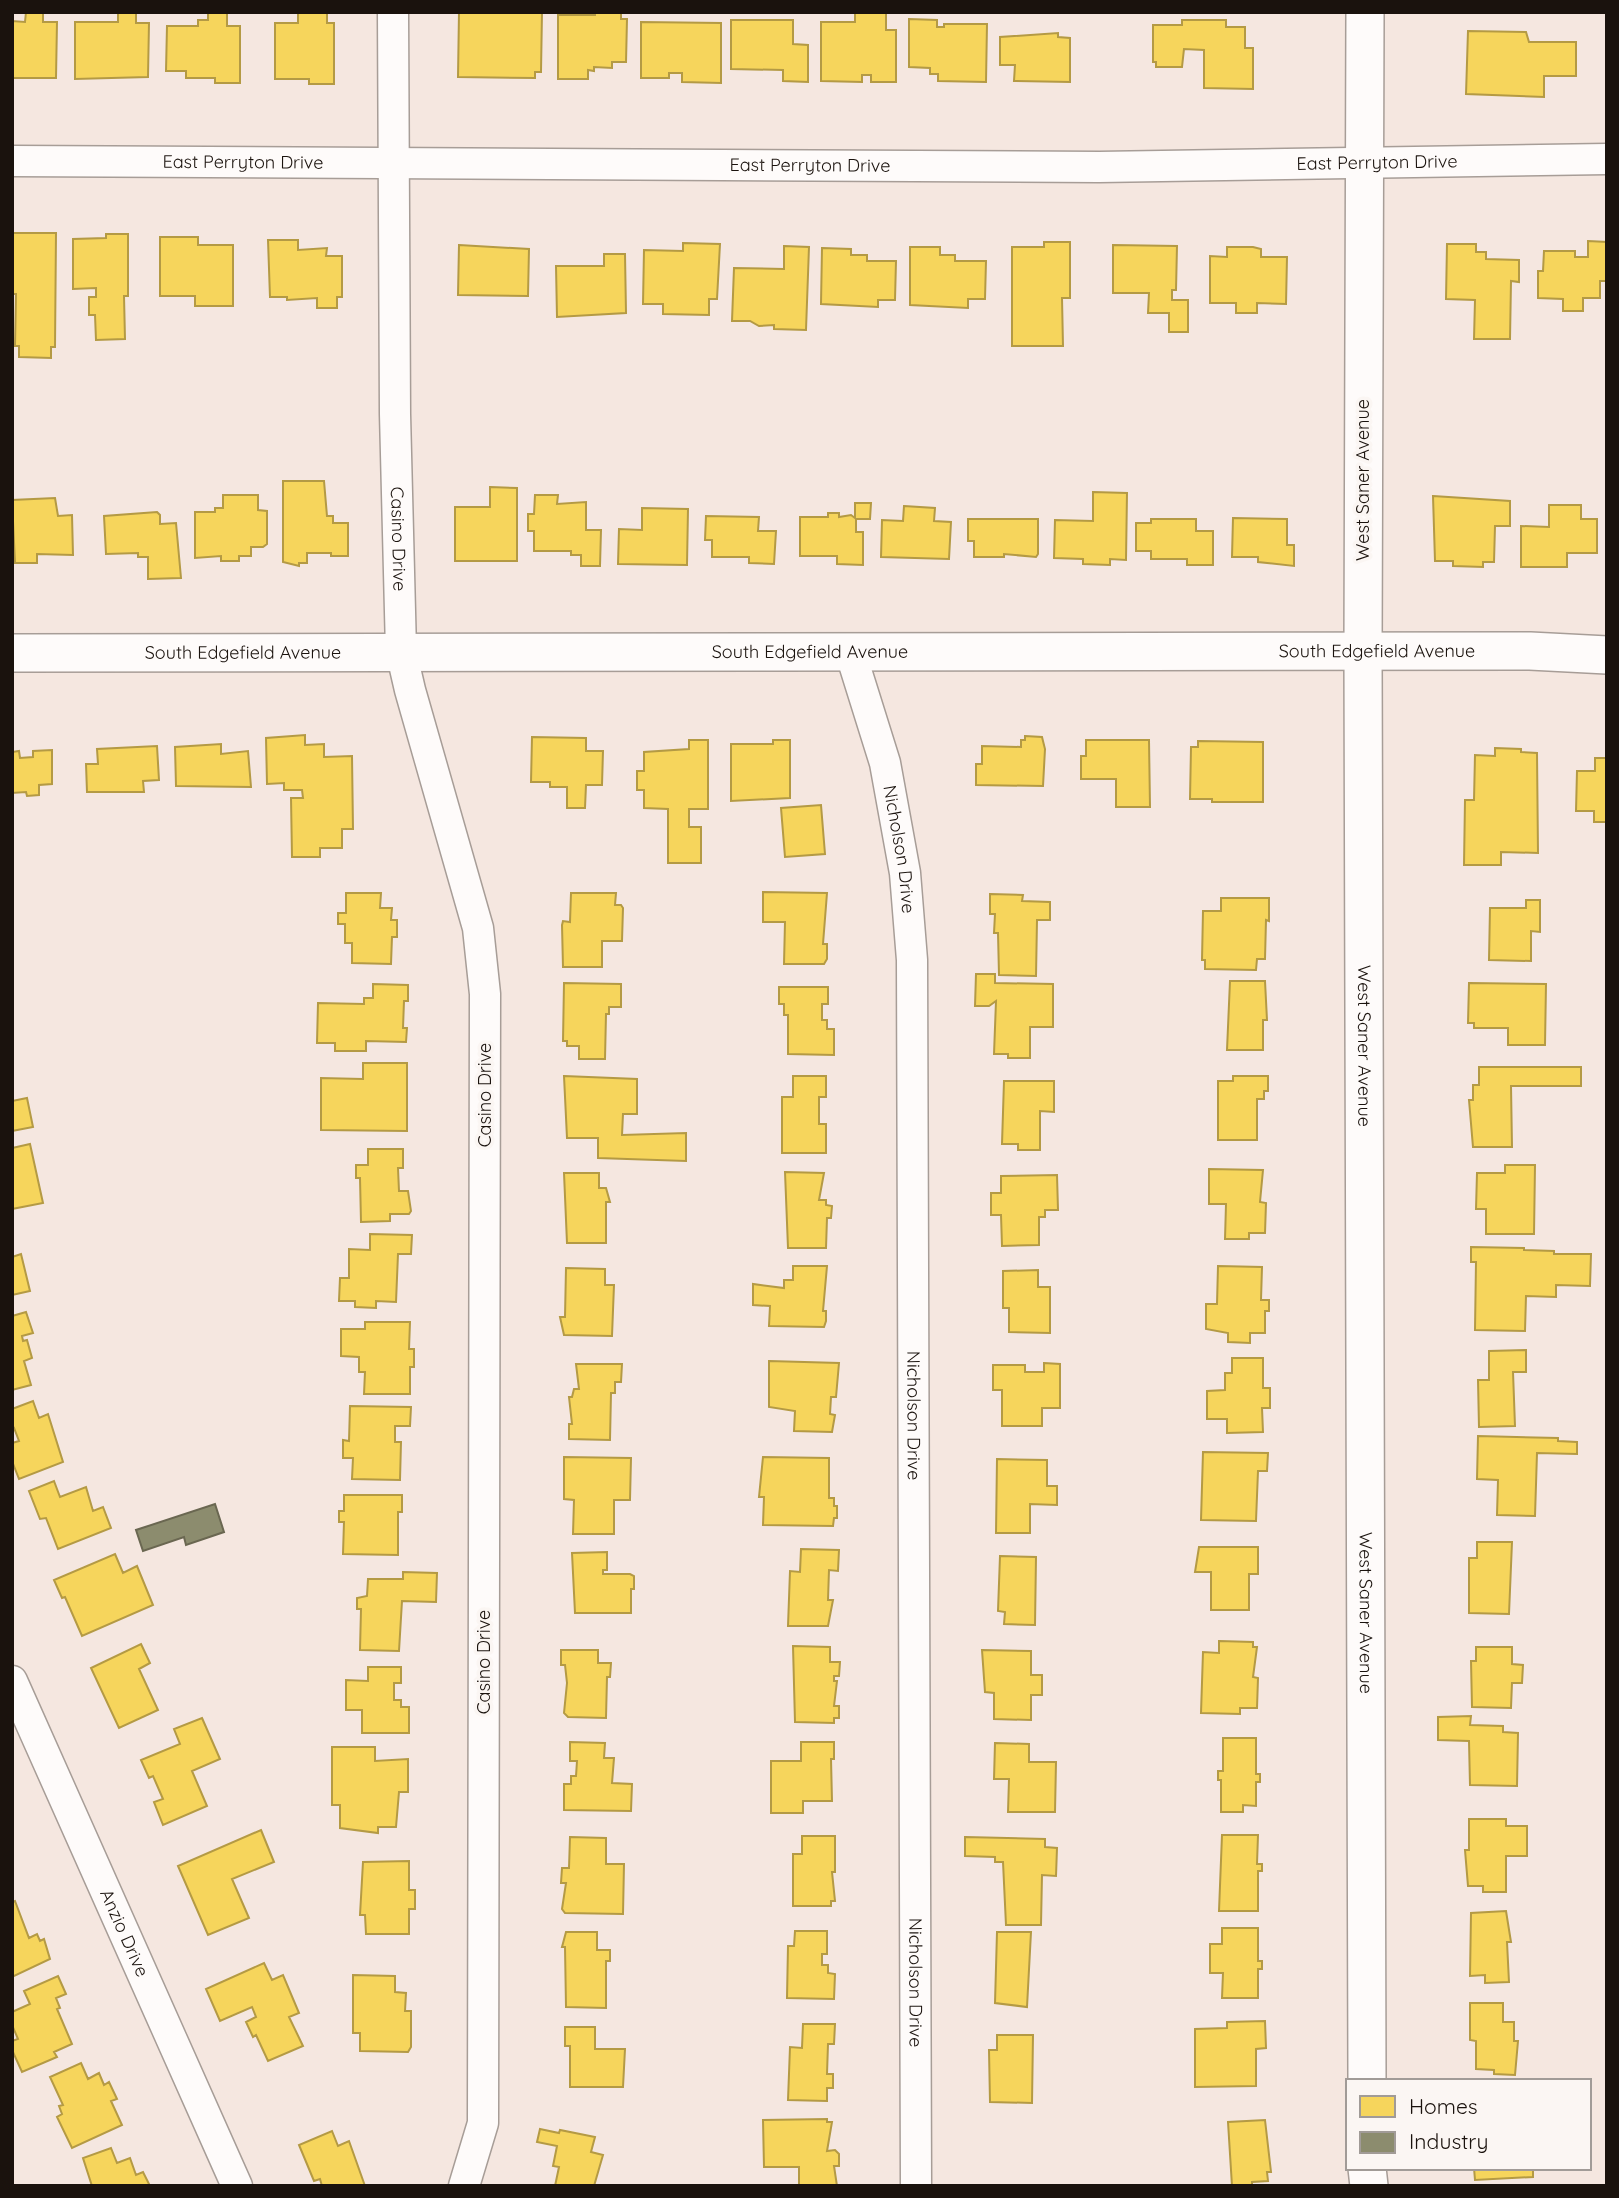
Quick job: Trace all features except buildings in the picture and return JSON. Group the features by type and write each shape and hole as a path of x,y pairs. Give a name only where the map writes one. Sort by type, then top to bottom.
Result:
{"street":[{"name":"Casino Drive","path":"393,12 395,414 401,651 478,928 485,994 482,2123 464,2186"},
{"name":"West Saner Avenue","path":"1365,12 1363,652 1367,2079"},
{"name":"East Perryton Drive","path":"12,161 1099,167 1607,159"},
{"name":"Nicholson Drive","path":"850,651 885,763 905,873 912,960 916,2186"},
{"name":"South Edgefield Avenue","path":"12,653 1530,651 1607,654"},
{"name":"Anzio Drive","path":"12,1681 237,2186"}]}
